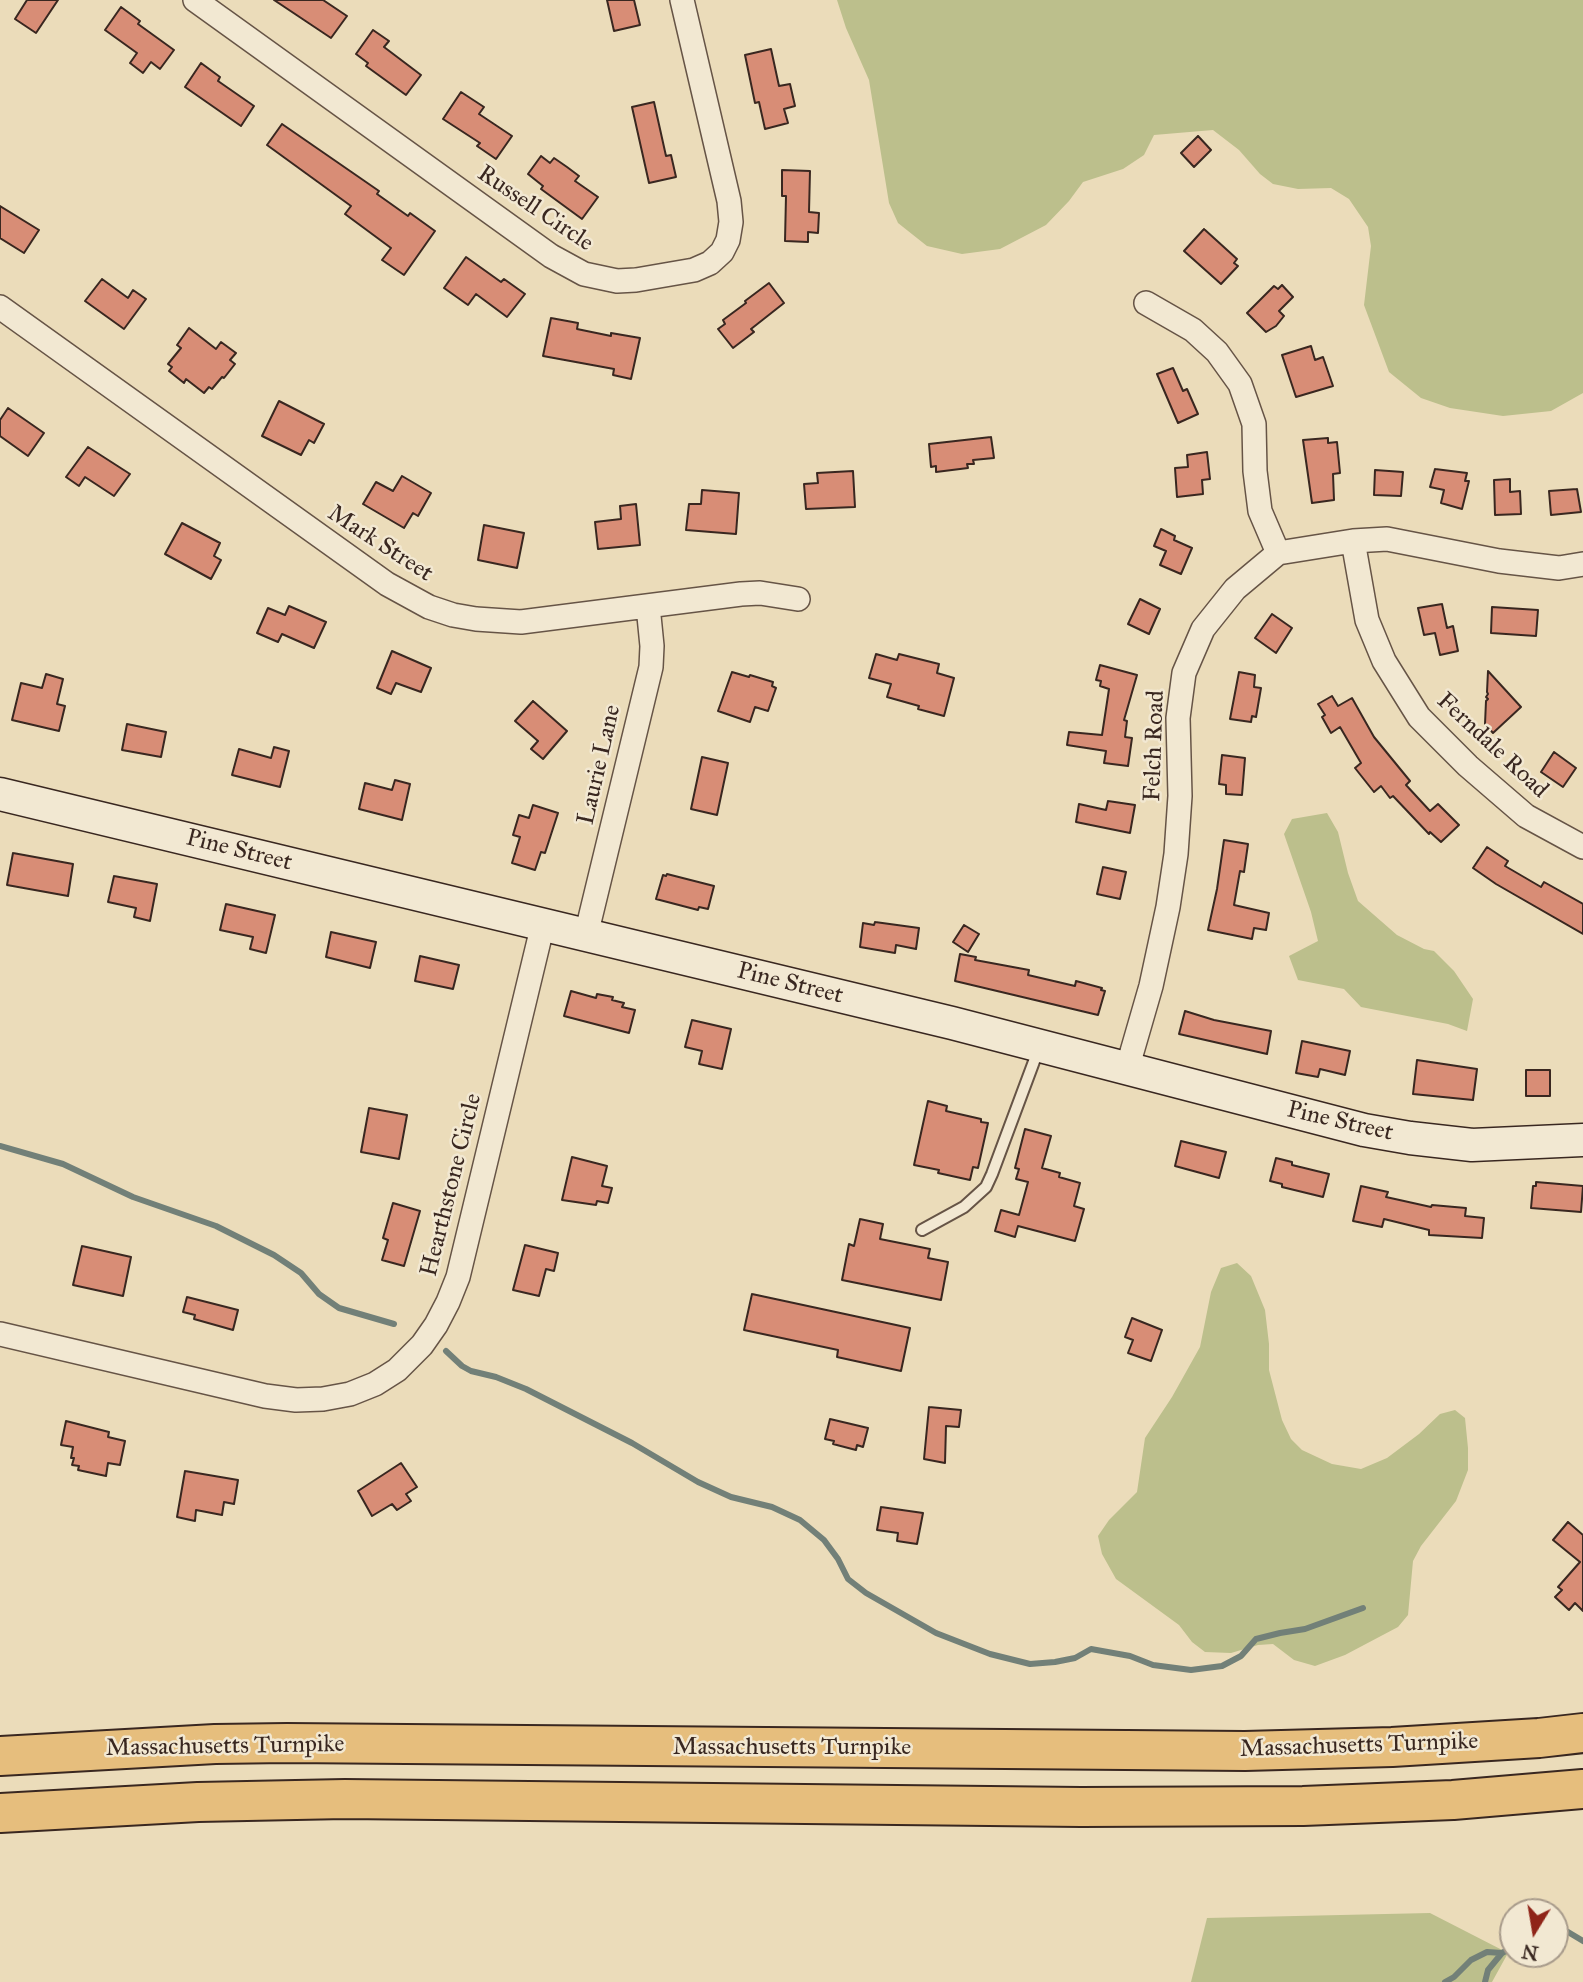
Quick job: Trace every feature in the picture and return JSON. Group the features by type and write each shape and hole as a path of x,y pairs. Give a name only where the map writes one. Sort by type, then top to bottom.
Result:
{"highway":[{"name":"Massachusetts Turnpike","path":"0,1756 190,1745 287,1743 1245,1751 1392,1747 1583,1733"},
{"path":"0,1813 198,1802 333,1799 1082,1807 1303,1806 1453,1800 1583,1789"}],"main road":[{"name":"Pine Street","path":"0,794 1040,1045 1314,1118 1398,1136 1472,1145 1583,1140"}],"street":[{"name":"Russell Circle","path":"195,0 551,256 584,274 617,281 694,270 722,252 728,240 731,222 729,201 682,0"},
{"path":"1146,303 1193,330 1217,352 1240,384 1254,424 1255,471 1260,511 1278,553 1353,541 1387,539 1499,561 1559,568 1583,564"},
{"name":"Mark Street","path":"0,307 387,584 429,607 476,619 521,622 760,593 798,599"},
{"name":"Ferndale Road","path":"1353,541 1367,620 1384,661 1419,717 1468,766 1526,816 1583,847"},
{"name":"Felch Road","path":"1127,1069 1151,986 1176,854 1180,796 1178,718 1184,673 1203,629 1236,589 1278,553"},
{"name":"Laurie Lane","path":"586,935 650,667 652,646 648,606"},
{"name":"Hearthstone Circle","path":"0,1334 265,1396 296,1400 350,1394 397,1370 429,1334 448,1302 458,1278 543,925"}],"lane":[{"path":"922,1230 964,1207 986,1187 1040,1045"}],"green space":[{"path":"837,0 1583,0 1583,393 1551,411 1503,416 1450,408 1421,398 1389,372 1364,305 1371,246 1368,227 1349,199 1331,188 1298,189 1273,184 1260,174 1239,150 1213,130 1154,135 1144,155 1123,169 1083,182 1046,225 1000,249 962,254 927,246 898,223 889,203 869,80"},
{"path":"1327,813 1338,832 1358,901 1397,935 1424,949 1434,951 1454,971 1473,999 1467,1031 1448,1024 1361,1007 1344,989 1298,980 1289,956 1318,941 1311,912 1284,834 1292,819"},
{"path":"1237,1263 1251,1276 1265,1310 1269,1370 1282,1420 1291,1439 1302,1450 1332,1464 1361,1469 1387,1458 1440,1414 1455,1410 1465,1418 1468,1470 1456,1501 1421,1546 1413,1561 1408,1615 1398,1627 1345,1655 1315,1666 1294,1660 1273,1644 1258,1645 1231,1653 1205,1652 1192,1642 1179,1625 1116,1579 1102,1554 1098,1536 1109,1520 1137,1492 1145,1438 1200,1347 1211,1292 1221,1268"},
{"path":"1430,1913 1499,1948 1500,1968 1492,1982 1191,1982 1207,1918"}],"building":[{"path":"27,0 58,0 36,33 15,19"},
{"path":"274,0 323,0 347,16 331,38"},
{"path":"607,0 634,0 640,25 614,31"},
{"path":"121,7 140,21 138,24 174,50 160,69 151,62 143,73 130,63 137,53 105,30"},
{"path":"373,30 389,41 384,47 421,75 406,95 366,66 368,63 356,54"},
{"path":"771,49 779,86 790,84 795,106 784,109 788,123 765,129 759,102 755,103 745,55"},
{"path":"201,63 220,77 218,81 254,106 241,126 185,87"},
{"path":"461,92 484,107 479,114 512,136 496,159 477,146 480,143 443,119"},
{"path":"654,102 666,156 671,155 676,177 649,183 632,107"},
{"path":"282,124 379,191 377,194 408,216 410,213 435,231 404,275 382,260 391,248 345,214 351,206 267,145"},
{"path":"1198,136 1211,150 1194,167 1181,153"},
{"path":"541,156 550,163 554,158 567,167 579,176 575,181 598,197 582,219 541,189 543,186 528,174"},
{"path":"782,170 810,171 809,212 819,213 818,233 808,232 808,242 785,241 786,196 782,196"},
{"path":"0,206 39,230 24,253 0,238"},
{"path":"1204,229 1237,259 1234,263 1238,266 1221,284 1184,251"},
{"path":"466,257 501,282 504,279 525,294 507,317 476,294 468,305 444,288"},
{"path":"102,279 128,298 133,290 146,299 124,329 85,301"},
{"path":"769,283 784,303 751,329 754,332 733,348 718,329 725,324 723,320"},
{"path":"1282,285 1293,297 1279,311 1284,316 1276,326 1266,332 1247,313 1274,286 1278,289"},
{"path":"551,318 578,323 577,329 611,336 611,333 640,338 631,379 613,375 614,369 543,356"},
{"path":"189,328 216,349 221,342 236,353 230,360 235,364 224,378 204,393 186,379 184,383 169,371 172,367 168,364 181,348 177,345"},
{"path":"1311,346 1315,360 1323,357 1333,386 1296,397 1282,355"},
{"path":"1173,368 1183,391 1187,389 1198,414 1178,423 1157,374"},
{"path":"279,401 324,424 314,443 309,440 301,455 262,436"},
{"path":"8,408 44,433 28,456 0,436 0,420"},
{"path":"991,437 994,458 973,460 974,464 967,464 968,468 936,472 936,466 931,467 929,444"},
{"path":"1328,438 1328,443 1337,442 1340,473 1333,474 1334,500 1312,503 1303,440"},
{"path":"88,447 130,474 114,496 85,477 79,486 66,477"},
{"path":"1207,452 1210,479 1202,480 1203,494 1177,497 1175,468 1188,467 1187,455"},
{"path":"1435,469 1467,473 1465,481 1469,481 1462,509 1441,503 1444,490 1430,487"},
{"path":"1375,470 1403,472 1401,496 1374,495"},
{"path":"853,471 855,507 806,509 804,484 818,483 817,473"},
{"path":"402,476 431,493 418,516 413,513 404,528 363,504 376,482 393,491"},
{"path":"1510,479 1510,492 1520,491 1521,514 1495,515 1494,480"},
{"path":"1577,489 1581,512 1551,515 1549,491"},
{"path":"702,490 739,493 736,534 686,530 689,504 701,504"},
{"path":"636,504 640,545 598,549 595,522 621,519 620,506"},
{"path":"182,523 220,543 214,556 221,560 211,579 165,554"},
{"path":"484,525 524,533 517,568 478,560"},
{"path":"1161,529 1175,536 1174,540 1192,548 1181,574 1160,565 1166,551 1154,546"},
{"path":"1140,599 1160,609 1149,634 1128,624"},
{"path":"1442,604 1447,628 1453,626 1458,651 1440,655 1435,633 1424,635 1418,608"},
{"path":"289,606 326,622 314,648 282,634 278,642 257,633 268,608 285,615"},
{"path":"1492,607 1538,610 1536,636 1491,633"},
{"path":"1272,614 1292,628 1276,653 1255,638"},
{"path":"392,651 431,668 421,692 396,683 391,694 377,688"},
{"path":"876,654 897,660 899,654 939,664 937,673 954,678 944,716 887,697 891,684 869,678"},
{"path":"1100,665 1137,675 1124,720 1127,721 1125,737 1132,738 1128,766 1104,763 1106,751 1067,745 1069,732 1102,735 1109,689 1100,686 1101,681 1096,680"},
{"path":"1488,671 1521,707 1493,733 1485,724"},
{"path":"732,672 773,682 772,686 776,688 768,711 755,707 750,722 718,711"},
{"path":"1239,672 1255,675 1254,687 1261,688 1256,717 1252,716 1251,722 1230,719"},
{"path":"46,674 63,679 57,704 65,706 59,731 12,720 21,683 42,688"},
{"path":"1332,696 1338,706 1352,698 1374,737 1410,781 1406,785 1430,811 1438,804 1459,825 1441,842 1430,832 1429,834 1393,796 1390,798 1381,786 1374,792 1355,768 1361,763 1340,727 1331,733 1322,717 1325,715 1318,704"},
{"path":"533,701 567,731 543,759 531,749 538,741 515,721"},
{"path":"127,724 166,732 161,757 122,750"},
{"path":"274,747 289,751 280,787 232,775 239,749 271,758"},
{"path":"1554,752 1576,768 1563,787 1541,772"},
{"path":"1222,755 1245,758 1242,795 1226,794 1226,785 1219,784"},
{"path":"702,757 728,763 717,815 691,809"},
{"path":"395,780 410,784 402,820 359,809 365,783 392,790"},
{"path":"1108,801 1135,805 1130,833 1076,822 1079,804 1106,810"},
{"path":"533,805 558,813 545,853 541,852 535,870 512,863 520,837 513,835 519,815 529,818"},
{"path":"1224,840 1248,844 1244,872 1240,871 1234,905 1269,913 1266,930 1254,928 1252,939 1208,930"},
{"path":"1487,847 1508,861 1505,866 1541,887 1544,882 1583,904 1583,934 1473,868"},
{"path":"13,853 73,864 68,896 7,885"},
{"path":"1103,867 1126,872 1120,899 1097,894"},
{"path":"663,875 714,886 708,909 699,907 698,910 656,899"},
{"path":"114,876 157,884 150,921 134,917 136,908 108,902"},
{"path":"226,904 275,915 266,953 250,949 253,937 220,930"},
{"path":"875,922 919,928 916,949 896,945 895,953 860,947 863,923 874,925"},
{"path":"964,925 979,934 968,952 953,942"},
{"path":"331,932 376,942 370,968 326,957"},
{"path":"960,954 976,957 975,960 1029,970 1028,975 1075,986 1076,981 1102,988 1101,990 1105,991 1098,1015 955,981"},
{"path":"420,956 459,965 453,989 415,981"},
{"path":"571,991 596,998 597,994 613,997 612,1000 624,1003 622,1007 635,1010 629,1033 564,1016"},
{"path":"1185,1011 1214,1020 1271,1031 1267,1054 1179,1034"},
{"path":"692,1020 731,1029 722,1069 699,1064 702,1051 685,1047"},
{"path":"1302,1041 1350,1051 1345,1075 1320,1069 1318,1077 1296,1073"},
{"path":"1417,1060 1477,1069 1473,1100 1413,1094"},
{"path":"1526,1070 1550,1070 1550,1096 1526,1096"},
{"path":"928,1101 947,1106 946,1111 988,1123 978,1168 973,1167 970,1180 914,1165"},
{"path":"369,1108 407,1115 399,1159 361,1152"},
{"path":"1025,1129 1051,1136 1042,1168 1060,1173 1059,1177 1080,1183 1074,1206 1084,1209 1075,1241 1018,1226 1015,1237 995,1231 1001,1210 1019,1215 1028,1182 1016,1179 1019,1169 1015,1168"},
{"path":"1181,1141 1226,1152 1219,1178 1175,1166"},
{"path":"572,1157 607,1166 602,1186 612,1188 608,1203 597,1201 596,1205 562,1200"},
{"path":"1276,1158 1329,1174 1323,1197 1282,1187 1282,1184 1270,1181"},
{"path":"1536,1182 1583,1186 1581,1212 1531,1208 1533,1186 1536,1186"},
{"path":"1361,1186 1388,1192 1386,1197 1431,1207 1466,1208 1465,1216 1484,1218 1482,1238 1429,1235 1429,1230 1384,1219 1382,1227 1353,1221"},
{"path":"393,1203 420,1211 404,1266 382,1260 388,1240 383,1238"},
{"path":"860,1219 883,1224 880,1239 930,1249 928,1258 948,1262 941,1300 842,1280 849,1244 854,1246"},
{"path":"525,1245 558,1253 554,1271 546,1269 539,1296 513,1290"},
{"path":"82,1246 131,1257 123,1296 73,1285"},
{"path":"752,1294 910,1328 901,1371 837,1357 838,1350 744,1330"},
{"path":"187,1297 238,1310 233,1330 194,1319 195,1315 183,1312"},
{"path":"1132,1318 1162,1330 1151,1361 1128,1353 1133,1340 1125,1337"},
{"path":"929,1407 961,1410 959,1427 946,1426 945,1463 924,1459"},
{"path":"830,1419 868,1428 863,1447 857,1445 856,1450 825,1439"},
{"path":"66,1421 109,1432 108,1437 125,1441 120,1465 108,1463 106,1476 78,1470 79,1466 72,1465 73,1447 61,1445"},
{"path":"401,1463 417,1487 406,1494 411,1501 397,1510 392,1504 372,1516 358,1491"},
{"path":"185,1471 238,1480 234,1504 224,1502 222,1515 196,1510 195,1521 177,1517"},
{"path":"881,1507 923,1513 917,1544 897,1541 898,1533 877,1530"},
{"path":"1568,1522 1583,1535 1583,1611 1575,1603 1569,1610 1555,1597 1562,1590 1558,1587 1580,1562 1553,1540"}],"waterway":[{"path":"0,1146 63,1164 133,1197 216,1226 274,1255 301,1273 319,1294 339,1308 394,1324"},
{"path":"446,1351 471,1371 526,1389 632,1443 698,1482 731,1497 772,1507 800,1520 824,1540 848,1579 866,1593 936,1633 990,1654 1030,1664 1075,1658 1091,1649 1130,1656 1153,1665 1191,1670 1222,1666 1241,1656 1256,1639 1305,1629 1363,1608"},
{"path":"1569,1933 1583,1941"},
{"path":"1445,1982 1471,1960 1487,1952 1499,1953"},
{"path":"1485,1982 1488,1970 1499,1957"}]}
